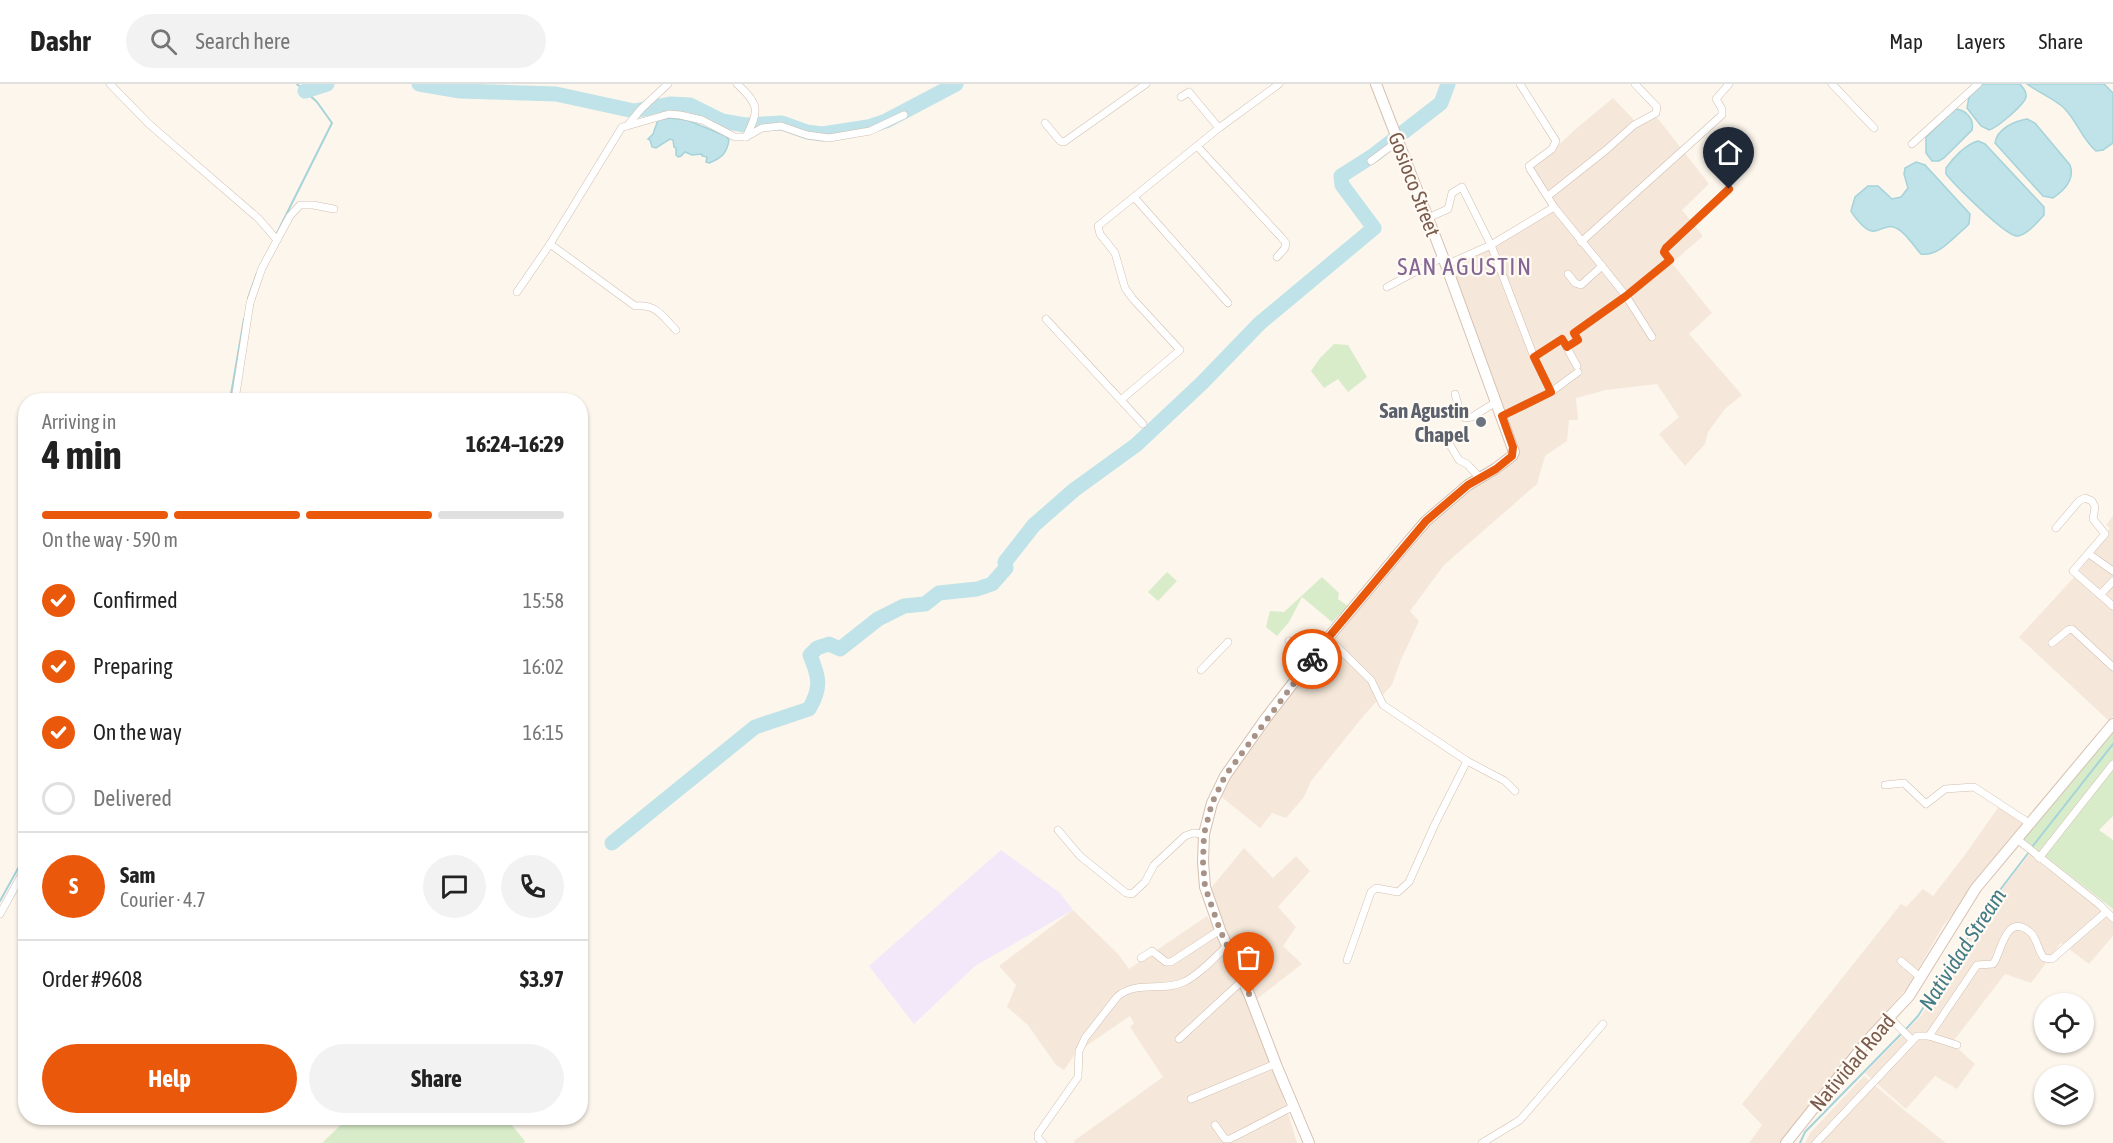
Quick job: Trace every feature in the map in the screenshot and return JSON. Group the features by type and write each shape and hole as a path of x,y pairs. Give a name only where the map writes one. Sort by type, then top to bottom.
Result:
{"street":[{"path":"110,84 157,132 259,219 277,240"},
{"path":"629,123 668,84"},
{"path":"737,84 747,93 756,107 746,137"},
{"path":"1045,123 1060,141 1064,142 1146,84"},
{"path":"1122,399 1180,350 1125,288 1115,253 1100,234 1098,226 1219,128 1279,84"},
{"name":"Gosioco Street","path":"1309,1143 1208,900 1203,878 1204,834 1212,803 1225,776 1328,638 1426,521 1480,478 1496,469 1514,452 1445,261 1376,84"},
{"path":"1520,84 1556,138 1556,145 1529,166 1554,207 1626,296 1652,337"},
{"path":"1548,196 1634,125 1656,113 1657,107 1635,84"},
{"path":"1581,242 1722,115 1722,109 1716,99 1730,84"},
{"path":"1832,84 1874,128"},
{"path":"1912,144 1978,84"},
{"path":"1181,98 1189,92 1219,128"},
{"path":"517,292 550,244 622,127 629,123 669,114 702,120 735,137 746,137 762,128 781,126 807,135 840,137 870,131 904,115"},
{"path":"1371,161 1397,138"},
{"path":"1197,146 1286,243 1285,248 1277,257"},
{"path":"1428,218 1449,209 1452,194 1462,187 1491,245 1534,357 1551,392"},
{"path":"1567,347 1578,340 1574,333 1626,296 1670,260 1664,252 1666,248 1729,189"},
{"path":"1134,197 1228,303"},
{"path":"236,393 250,303 262,268 290,216 300,205 334,209"},
{"path":"1387,287 1445,261 1491,245 1554,207"},
{"path":"550,244 635,306 648,305 655,308 676,330"},
{"path":"1568,274 1581,285 1602,266"},
{"path":"1046,319 1143,424"},
{"path":"1502,416 1551,392 1577,369 1562,339 1534,357"},
{"path":"1455,394 1461,415 1465,418 1472,417 1496,402"},
{"path":"1450,445 1460,460 1480,478"},
{"path":"2056,528 2079,501 2085,498 2092,501 2095,507 2093,519 2105,534 2073,571 2113,606"},
{"path":"2089,554 2113,571"},
{"path":"2100,596 2113,581"},
{"path":"2052,643 2072,629 2113,667"},
{"path":"1328,638 1371,681 1383,705 1467,761 1505,781 1515,791"},
{"path":"1289,640 1311,661"},
{"path":"1201,670 1228,642"},
{"name":"Natividad Road","path":"1786,1143 1888,1016 1909,996 1976,888 2020,842 2029,823 2113,724"},
{"path":"1347,960 1371,892 1376,888 1398,892 1409,882 1467,761"},
{"path":"2037,856 2113,764"},
{"path":"1885,785 1904,783 1926,804 1945,789 1974,787 2029,823"},
{"path":"1058,830 1080,856 1126,893 1132,894 1146,882 1154,865 1185,836 1193,833 1204,834"},
{"path":"2020,842 2113,918"},
{"path":"0,914 18,881"},
{"path":"1929,1036 1977,965 1992,964 1996,960 1999,947 2010,930 2016,928 2028,931 2032,934 2044,958 2052,959 2106,912"},
{"path":"1141,958 1152,951 1166,962 1172,962 1220,930"},
{"path":"1043,1143 1038,1138 1038,1134 1078,1077 1079,1051 1085,1038 1117,997 1123,991 1170,986 1185,981 1227,946"},
{"path":"1901,961 1920,977"},
{"path":"1179,1039 1243,980"},
{"path":"1888,1016 1909,1038"},
{"path":"1482,1143 1520,1120 1603,1024"},
{"path":"1816,1143 1909,1038 1929,1036 1957,1045"},
{"path":"1191,1099 1275,1064"},
{"path":"1215,1125 1225,1139 1230,1139 1294,1106"}],"shaded area":[{"path":"1613,98 1636,122 1656,116 1709,184 1682,210 1703,236 1672,263 1712,313 1689,334 1742,395 1725,409 1708,432 1705,444 1685,466 1659,434 1679,417 1657,384 1606,390 1576,398 1578,420 1569,420 1567,441 1545,456 1537,484 1444,565 1410,611 1419,621 1392,685 1365,714 1311,781 1304,797 1286,818 1272,813 1260,828 1218,794 1233,765 1415,535 1461,495 1516,457 1446,263 1557,207 1533,168"},
{"path":"2113,516 2113,716 2109,721 2019,637 2077,574 2110,528 2106,525"},
{"path":"2002,802 2027,820 1943,926 1907,988 1875,1024 1781,1143 1749,1143 1762,1125 1742,1104 1901,904 1906,907 1923,889 1933,896"},
{"path":"1244,848 1273,878 1296,856 1310,871 1278,907 1296,927 1283,946 1302,964 1254,1001 1297,1143 1075,1143 1074,1141 1163,1077 1130,1027 1134,1023 1130,1016 1076,1053 1064,1070 1056,1065 1028,1025 1007,1007 1016,985 999,966 1073,910 1119,955 1129,969 1207,916 1222,938 1212,903 1211,888"},
{"path":"1001,850 1060,893 1073,910 975,966 914,1024 869,966"},
{"path":"2032,851 2113,915 2113,936 2089,964 2061,943 2031,983 2005,974 1952,1043 1975,1064 1957,1089 1935,1076 1906,1109 1865,1073 1921,1016 1991,903"},
{"path":"1864,1076 1946,1143 1805,1143 1810,1133"}],"green space":[{"path":"1334,344 1348,345 1367,377 1348,392 1338,379 1324,388 1311,371"},
{"path":"1167,572 1177,581 1158,601 1148,592"},
{"path":"1322,577 1339,593 1338,599 1348,606 1332,622 1302,597 1289,622 1277,636 1266,627 1270,611 1284,612"},
{"path":"2113,727 2113,816 2099,830 2113,840 2113,909 2023,839"},
{"path":"341,1125 512,1125 525,1141 524,1143 322,1143"}],"water":[{"path":"1982,84 2020,84 2026,93 2024,101 2016,110 1989,130 1981,126 1967,108 1969,97"},
{"path":"2027,84 2104,84 2113,93 2113,143 2103,150 2096,151 2064,108"},
{"path":"1955,109 1968,115 1972,122 1972,130 1944,158 1932,161 1926,153 1926,137"},
{"path":"670,118 687,120 726,136 729,140 725,152 721,157 709,163 706,162 707,157 702,154 692,155 685,152 678,157 673,140 670,139 656,148 652,147 648,139 653,134 658,120"},
{"path":"2027,119 2035,123 2070,165 2071,175 2068,184 2053,198 2043,196 1995,143 1996,138 2007,126"},
{"path":"1978,141 1985,144 2044,207 2044,215 2032,228 2021,235 2012,234 2003,229 1946,174 1946,168 1956,156 1964,148"},
{"path":"1916,162 1925,165 1970,214 1969,224 1965,228 1945,246 1927,254 1921,254 1898,229 1888,227 1877,231 1868,230 1851,211 1855,197 1868,186 1878,186 1892,199 1901,197 1908,188 1904,174 1905,168"}],"waterway":[{"path":"276,235 332,123 317,102 297,84"},
{"path":"305,91 327,84"},
{"path":"419,84 460,91 556,94 634,111 670,104 690,105 722,121 745,125 782,123 807,132 822,134 868,127 886,121 956,84"},
{"path":"612,843 755,727 809,709 816,694 818,682 810,655 817,648 829,644 840,649 878,619 904,606 925,604 939,593 977,589 992,584 1006,568 1005,562 1034,525 1074,490 1136,445 1202,383 1260,323 1374,228 1342,185 1341,176 1374,155 1441,103 1448,84"},
{"path":"248,298 257,273"},
{"path":"231,393 244,319"},
{"name":"Natividad Stream","path":"2032,847 2113,744"},
{"name":"Natividad Stream","path":"1906,1029 1918,1016 1990,903 2029,852"},
{"path":"0,901 18,868"},
{"name":"Natividad Stream","path":"1800,1143 1805,1132 1902,1033"}],"way so far":[{"path":"1249,994 1208,900 1203,878 1204,834 1218,787 1266,718 1312,659"}],"place":[{"name":"San Agustin Chapel","path":"1481,422"}],"district":[{"name":"SAN AGUSTIN","path":"1465,266"}],"route":[{"path":"1312,659 1426,521 1468,485 1496,469 1512,456 1513,447 1502,416 1551,392 1534,357 1562,339 1567,347 1578,340 1574,333 1626,296 1670,260 1664,252 1666,248 1729,189"}]}
